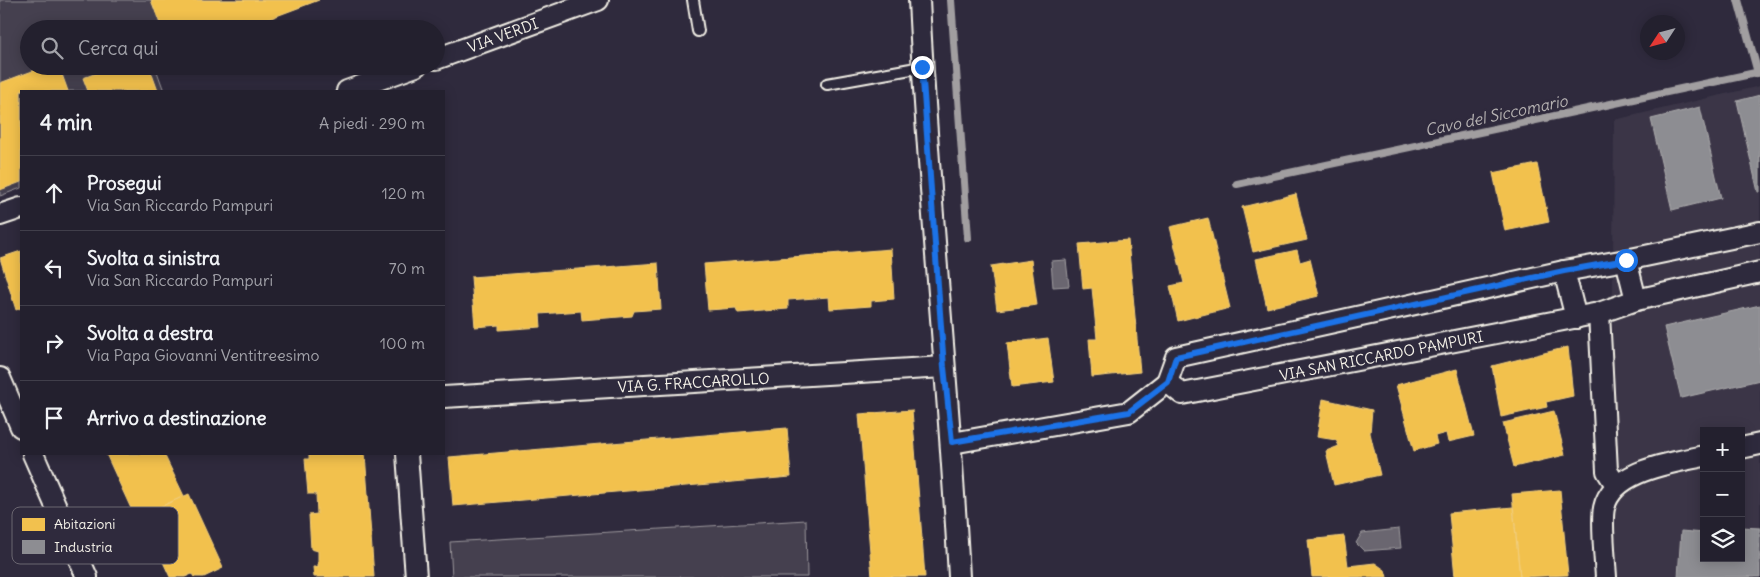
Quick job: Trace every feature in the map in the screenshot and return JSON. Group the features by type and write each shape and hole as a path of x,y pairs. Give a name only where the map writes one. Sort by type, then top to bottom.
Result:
{"street":[{"name":"VIA VERDI","path":"445,56 598,0"},
{"path":"919,0 922,67 944,367 952,442 959,577"},
{"path":"353,90 370,87 396,75"},
{"path":"0,215 20,208"},
{"path":"952,442 1129,412 1168,382 1176,357 1564,271 1760,232"},
{"path":"1626,260 1636,300"},
{"path":"1564,271 1576,318"},
{"name":"VIA SAN RICCARDO PAMPURI","path":"1168,382 1182,394 1576,318 1598,313 1636,300 1760,272"},
{"path":"1598,313 1607,471 1616,485"},
{"name":"VIA G. FRACCAROLLO","path":"445,397 944,367"},
{"path":"0,378 20,425"},
{"path":"1745,447 1760,444"},
{"path":"33,455 57,507"},
{"path":"407,455 416,577"},
{"path":"1606,577 1604,508 1616,485 1653,467 1700,457"},
{"path":"82,564 88,577"}],"lane":[{"path":"692,0 698,30"},
{"path":"827,84 922,67"}],"shaded area":[{"path":"0,0 318,0 264,20 20,20 20,75 158,75 164,90 20,90 20,188 0,196"},
{"path":"1760,86 1760,577 1611,577 1614,120"},
{"path":"1066,260 1069,286 1053,287 1051,261"},
{"path":"806,520 807,577 452,577 450,542"},
{"path":"1399,529 1401,548 1364,551 1356,543 1362,533"}],"building: Abitazioni":[{"path":"151,0 319,0 266,20 159,20"},
{"path":"22,75 62,75 68,90 20,90 20,182 0,190 0,83"},
{"path":"91,75 152,75 158,90 88,90 83,78"},
{"path":"1537,164 1549,222 1505,231 1493,173"},
{"path":"1296,194 1307,240 1253,252 1242,207"},
{"path":"1208,218 1230,308 1178,321 1170,286 1184,283 1170,227"},
{"path":"1128,240 1140,372 1092,377 1089,339 1097,339 1092,288 1083,289 1079,244"},
{"path":"891,249 894,299 871,301 871,306 830,309 829,297 788,300 788,309 738,313 736,308 708,310 704,264"},
{"path":"1297,250 1300,262 1310,259 1319,296 1267,308 1256,259"},
{"path":"20,251 20,308 16,310 0,258"},
{"path":"1031,260 1037,305 997,310 991,266"},
{"path":"658,263 661,309 634,311 632,316 582,320 581,311 540,314 541,327 499,330 499,325 475,327 471,277"},
{"path":"1048,338 1054,382 1012,387 1007,343"},
{"path":"1568,347 1573,396 1546,402 1547,407 1501,417 1492,366"},
{"path":"1457,369 1474,436 1448,442 1446,433 1435,436 1437,444 1414,451 1396,385"},
{"path":"1323,399 1372,410 1370,433 1380,475 1334,485 1326,451 1339,446 1336,440 1317,437"},
{"path":"912,410 925,577 872,577 859,414"},
{"path":"1554,411 1565,455 1514,467 1503,423"},
{"path":"787,428 791,477 453,506 449,457"},
{"path":"106,455 164,455 184,496 160,507 130,507"},
{"path":"309,455 365,455 374,577 314,577 313,567 318,567 318,551 311,549 309,515 317,514 316,494 308,494 305,459 309,459"},
{"path":"1560,490 1568,575 1520,577 1512,494"},
{"path":"189,494 223,568 204,577 194,577 192,574 185,577 170,577 164,564 178,564 178,507 160,507"},
{"path":"1513,507 1520,577 1455,577 1449,513"},
{"path":"1344,536 1348,566 1375,563 1385,570 1387,577 1312,577 1308,540"}],"building: Industria":[{"path":"1760,95 1760,192 1758,192 1737,101"},
{"path":"1700,107 1721,198 1672,210 1651,119"},
{"path":"1760,305 1760,380 1681,398 1664,327"},
{"path":"1745,527 1760,528 1760,577 1678,577 1681,531 1700,533 1700,562 1745,562"}],"waterway":[{"path":"951,0 968,238"},
{"path":"1738,0 1758,73"},
{"name":"Cavo del Siccomario","path":"1237,184 1760,72"}],"route":[{"path":"922,67 944,367 952,442 1129,412 1168,382 1176,357 1564,271 1626,260"}]}
